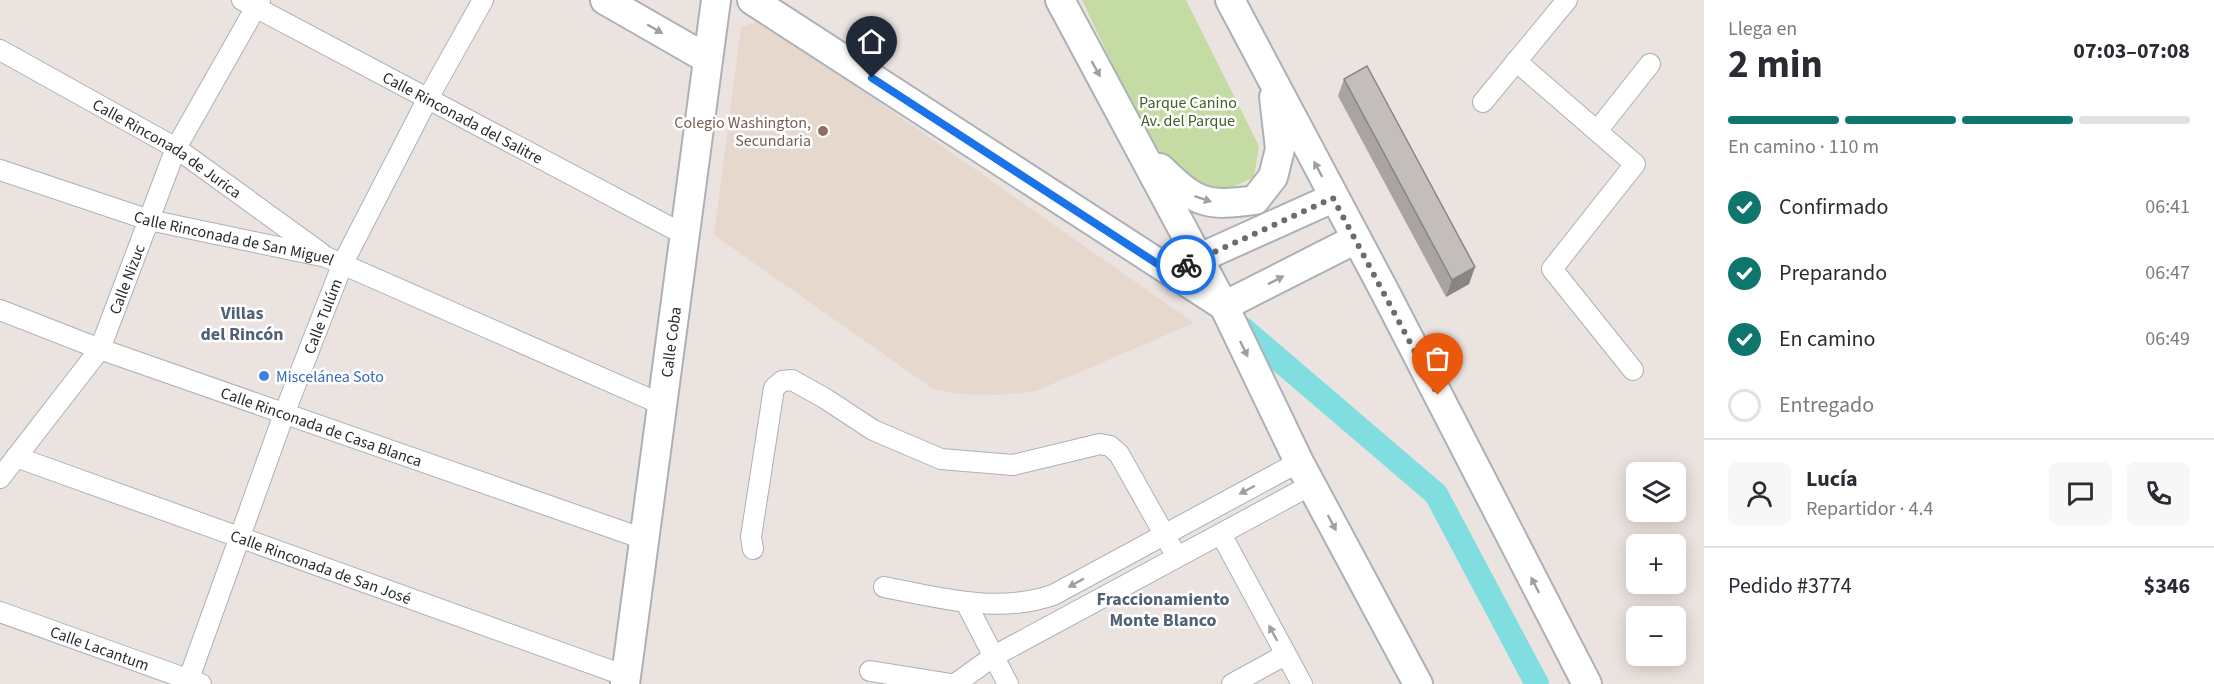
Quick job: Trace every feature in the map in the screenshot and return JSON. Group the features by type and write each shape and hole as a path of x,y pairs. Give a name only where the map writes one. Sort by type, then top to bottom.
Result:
{"main road":[{"path":"605,0 706,58"},
{"name":"Calle Coba","path":"625,680 706,58 716,0"},
{"path":"752,0 1224,306"},
{"path":"1060,0 1224,306 1305,473 1418,684"},
{"path":"1235,6 1587,684"},
{"path":"1142,150 1187,194 1220,205 1255,200 1273,177 1280,149 1273,83"},
{"path":"1170,272 1333,198"},
{"path":"1224,306 1356,239"}],"street":[{"name":"Calle Tulúm","path":"192,682 334,260 483,0"},
{"path":"1483,102 1567,0"},
{"name":"Calle Rinconada del Salitre","path":"253,3 427,100 683,234"},
{"name":"Calle Nizuc","path":"0,478 100,349 176,147 253,3"},
{"name":"Calle Rinconada de Jurica","path":"0,50 176,147 334,260"},
{"path":"1516,61 1635,164 1552,269 1633,370"},
{"path":"1597,131 1650,64"},
{"name":"Calle Rinconada de San Miguel","path":"0,170 148,220 334,260 661,404"},
{"name":"Calle Rinconada de Casa Blanca","path":"0,310 100,349 644,539"},
{"path":"753,549 751,537 774,388 782,381 792,380 873,430 941,459 1013,465 1100,444 1110,446 1119,454 1177,557"},
{"name":"Calle Rinconada de San José","path":"16,457 240,537 625,680"},
{"path":"870,671 953,684 994,656 1221,534 1305,473"},
{"path":"884,587 966,603 1029,603 1053,595 1163,535 1305,473"},
{"path":"1221,534 1302,684"},
{"path":"966,603 1008,684"},
{"name":"Calle Lacantum","path":"0,612 192,682"},
{"path":"1232,684 1285,655"}],"shaded area":[{"name":"Colegio Washington, Secundaria","path":"762,20 1194,323 1036,391 996,395 958,394 933,389 714,235 741,27"}],"green space":[{"name":"Parque Canino Av. del Parque","path":"1082,0 1186,0 1259,146 1254,177 1219,194 1187,175 1148,140"}],"building":[{"path":"1367,66 1475,267 1452,280 1344,79"}],"waterway":[{"path":"1242,328 1436,494 1537,684"}],"way so far":[{"path":"1186,265 1333,198 1438,395"}],"place":[{"name":"Colegio Washington, Secundaria","path":"823,131"},
{"name":"Miscelánea Soto","path":"264,376"}],"district":[{"name":"Villas del Rincón","path":"242,323"},
{"name":"Fraccionamiento Monte Blanco","path":"1163,609"}],"route":[{"path":"872,78 1170,272 1186,265"}]}
